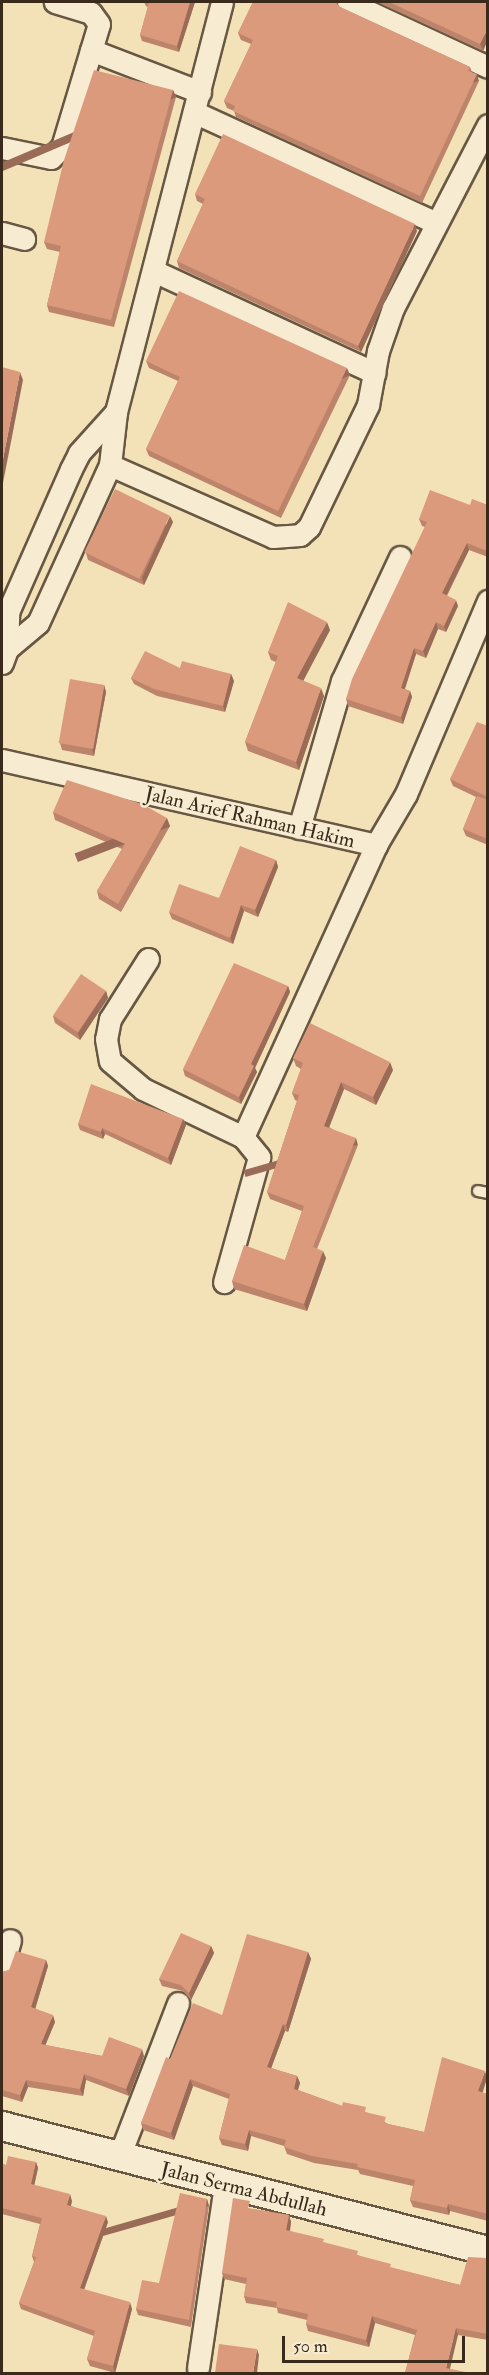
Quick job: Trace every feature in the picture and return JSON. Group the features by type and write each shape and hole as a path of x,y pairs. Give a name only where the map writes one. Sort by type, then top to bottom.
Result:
{"main road":[{"name":"Jalan Serma Abdullah","path":"2,2126 488,2251"}],"street":[{"path":"2,148 35,157 51,158 59,153 99,24 96,16 55,2"},
{"path":"4,656 38,623 106,473 116,412 222,2"},
{"path":"348,2 488,67"},
{"path":"91,50 436,223"},
{"path":"71,469 106,473 273,537 300,535 318,515 357,432 393,308 488,125"},
{"path":"2,233 24,239"},
{"path":"154,271 375,374"},
{"path":"4,656 8,612 71,469 79,453 116,412"},
{"path":"299,828 342,681 400,557"},
{"name":"Jalan Arief Rahman Hakim","path":"2,760 376,845 406,794 488,601"},
{"path":"243,1137 376,845"},
{"path":"148,959 110,1019 106,1039 110,1061 143,1089 243,1137 259,1157 258,1170 224,1282"},
{"path":"2,1968 10,1940"},
{"path":"119,2157 178,2002"},
{"path":"198,2368 225,2185"}],"building":[{"path":"149,2 190,2 177,46 140,35"},
{"path":"253,2 335,2 340,7 470,67 468,71 477,74 420,196 233,111 235,106 224,101 253,40 238,33"},
{"path":"389,2 488,2 488,28 480,44"},
{"path":"94,70 173,90 111,320 47,305 61,246 44,242 64,160"},
{"path":"223,134 415,224 358,346 177,261 205,199 195,194"},
{"path":"179,291 347,368 278,511 146,449 180,377 146,361"},
{"path":"2,367 20,372 2,464"},
{"path":"115,489 170,516 139,579 84,552"},
{"path":"430,490 470,505 472,499 488,505 488,548 487,551 467,543 442,593 456,600 444,626 436,622 423,651 414,648 401,688 410,691 401,717 346,699 352,679 427,522 419,519"},
{"path":"288,602 327,622 297,678 321,688 296,762 245,742 278,656 268,652"},
{"path":"145,651 180,668 182,661 231,674 223,706 154,689 131,678"},
{"path":"70,679 104,685 93,749 59,743"},
{"path":"477,722 488,726 488,797 450,779"},
{"path":"67,780 142,804 167,818 118,904 97,891 125,844 53,812"},
{"path":"477,796 488,800 488,839 463,829"},
{"path":"240,846 276,860 255,910 241,905 230,938 169,912 179,884 219,898"},
{"path":"234,963 288,986 251,1064 254,1066 239,1097 183,1069"},
{"path":"81,974 106,991 78,1032 53,1015"},
{"path":"310,1023 390,1062 373,1097 341,1082 324,1126 356,1138 313,1247 323,1251 304,1304 232,1281 244,1245 285,1260 304,1206 267,1192 299,1095 292,1093 303,1063 293,1058"},
{"path":"91,1084 183,1119 168,1158 102,1128 101,1132 78,1124"},
{"path":"181,1933 211,1946 189,1993 181,1985 159,1979"},
{"path":"247,1934 308,1952 286,2025 283,2024 267,2067 297,2076 294,2089 342,2106 343,2102 366,2107 365,2112 386,2117 384,2123 424,2132 442,2057 485,2071 478,2091 488,2094 488,2214 448,2204 447,2208 410,2200 415,2180 357,2167 358,2164 312,2156 284,2147 286,2140 249,2130 245,2144 219,2138 230,2094 190,2079 171,2133 141,2123 166,2057 170,2059 193,2003 222,2015"},
{"path":"16,1951 46,1960 31,2007 53,2015 41,2044 102,2056 109,2037 142,2049 126,2089 84,2074 80,2089 26,2080 20,2095 2,2090 2,1972 9,1970"},
{"path":"8,2156 36,2162 31,2184 70,2194 67,2205 106,2216 80,2288 130,2302 113,2366 87,2359 95,2331 19,2303 36,2257 32,2256 42,2218 2,2208 2,2164 6,2165"},
{"path":"180,2193 207,2199 189,2320 136,2309 142,2280 159,2283"},
{"path":"233,2198 250,2201 248,2208 289,2215 286,2230 324,2239 323,2242 358,2251 357,2255 391,2264 390,2267 460,2285 468,2257 488,2258 488,2334 456,2328 446,2368 470,2373 405,2373 417,2330 372,2316 366,2340 306,2324 308,2314 276,2307 277,2302 244,2296 247,2278 222,2273"},
{"path":"219,2344 257,2349 253,2373 215,2373"}]}
